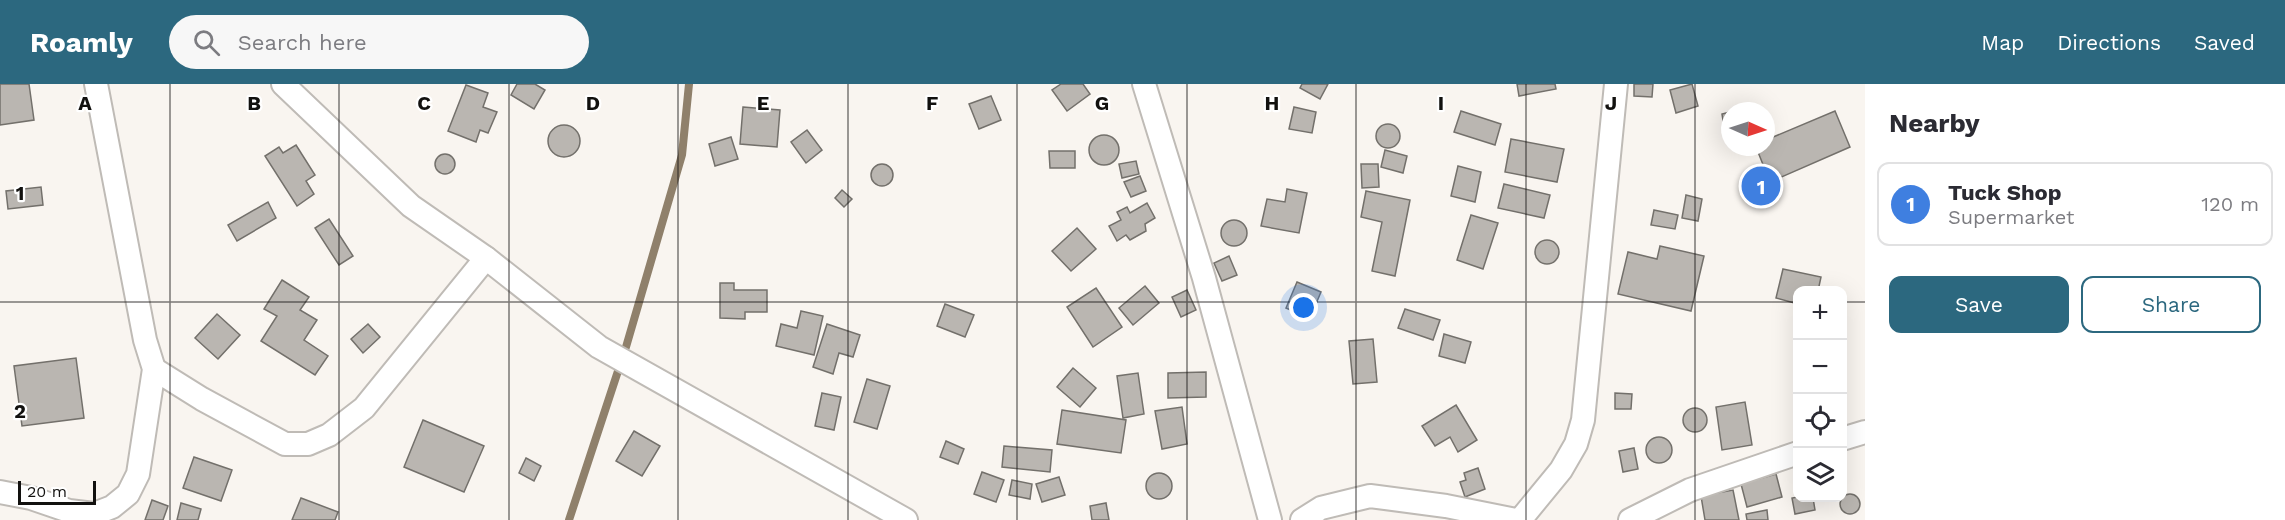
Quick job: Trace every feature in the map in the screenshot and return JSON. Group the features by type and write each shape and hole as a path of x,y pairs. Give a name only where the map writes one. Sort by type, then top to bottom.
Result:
{"street":[{"path":"0,492 31,498 69,511 94,514 112,507 128,494 138,474 154,369 141,320 96,84"},
{"path":"283,84 411,206 486,258 599,347 906,520"},
{"path":"1302,520 1321,508 1370,496 1446,506 1518,520 1561,470 1576,444 1583,420 1616,84"},
{"path":"1145,85 1204,278 1270,520"},
{"path":"154,369 202,399 285,444 308,444 329,435 364,408 486,258"},
{"path":"1847,437 1865,432"},
{"path":"1630,520 1690,490 1793,454"}],"building":[{"path":"0,84 29,84 34,120 0,125"},
{"path":"517,84 535,84 545,90 534,109 511,95"},
{"path":"1061,84 1083,84 1090,94 1067,111 1052,90"},
{"path":"1302,84 1328,84 1320,99 1300,88"},
{"path":"1517,84 1555,84 1556,89 1519,96"},
{"path":"1634,84 1653,84 1652,97 1634,96"},
{"path":"1692,84 1698,106 1676,113 1670,90"},
{"path":"466,85 488,93 483,107 497,112 488,133 480,130 476,142 448,131"},
{"path":"991,96 1001,120 979,129 969,104"},
{"path":"743,107 780,110 777,147 740,144"},
{"path":"1294,107 1316,112 1312,133 1289,129"},
{"path":"1461,111 1501,124 1495,145 1454,132"},
{"path":"1835,111 1850,147 1770,182 1760,156 1775,156 1775,136"},
{"path":"1388,124 1397,127 1400,136 1397,145 1388,148 1379,145 1376,136 1379,127"},
{"path":"564,125 575,130 580,141 575,152 564,157 553,152 548,141 553,130"},
{"path":"807,130 822,150 806,163 791,142"},
{"path":"1104,135 1114,140 1119,150 1114,160 1104,165 1094,160 1089,150 1094,140"},
{"path":"731,137 738,159 715,166 709,144"},
{"path":"1511,139 1564,149 1557,182 1505,172"},
{"path":"296,145 315,175 306,181 314,194 297,206 265,156 279,147 283,153"},
{"path":"1385,150 1407,156 1403,173 1381,167"},
{"path":"1049,151 1075,151 1075,168 1050,168"},
{"path":"441,154 449,154 455,160 455,168 449,174 441,174 435,168 435,160"},
{"path":"1136,161 1139,174 1122,178 1119,164"},
{"path":"882,164 892,171 893,175 886,185 882,186 872,179 871,175 878,165"},
{"path":"1361,164 1378,164 1379,187 1362,188"},
{"path":"1458,166 1481,172 1475,202 1451,196"},
{"path":"1140,176 1146,191 1131,197 1124,182"},
{"path":"1504,184 1550,195 1544,218 1498,208"},
{"path":"41,187 43,205 8,209 6,191"},
{"path":"1287,189 1307,193 1299,233 1261,226 1267,199 1285,202"},
{"path":"842,190 852,199 844,207 835,198"},
{"path":"1366,191 1410,200 1395,276 1372,271 1382,222 1361,217"},
{"path":"1686,195 1702,199 1698,221 1682,218"},
{"path":"268,202 276,218 237,241 228,225"},
{"path":"1147,203 1155,218 1145,224 1146,231 1130,240 1126,235 1117,241 1109,226 1121,220 1117,212 1127,207 1130,213"},
{"path":"1654,210 1678,215 1675,229 1651,225"},
{"path":"1471,215 1498,223 1483,269 1457,260"},
{"path":"329,219 353,256 339,265 315,228"},
{"path":"1234,220 1243,224 1247,233 1243,242 1234,246 1225,242 1221,233 1225,224"},
{"path":"1077,228 1096,249 1071,271 1052,251"},
{"path":"1547,240 1552,241 1558,247 1558,257 1552,263 1547,264 1542,263 1536,257 1535,252 1536,247 1542,241"},
{"path":"1660,246 1704,256 1691,311 1618,294 1628,252 1657,259"},
{"path":"1229,256 1237,275 1222,281 1214,263"},
{"path":"1783,269 1821,277 1819,286 1793,286 1793,303 1776,298"},
{"path":"282,280 309,297 300,310 317,320 304,340 328,356 315,375 261,341 277,316 264,309"},
{"path":"1297,282 1321,292 1310,318 1286,308"},
{"path":"720,283 734,283 734,290 767,290 767,312 745,312 745,319 720,318"},
{"path":"1145,286 1159,303 1133,325 1119,308"},
{"path":"1096,288 1122,327 1093,347 1067,307"},
{"path":"1187,290 1196,310 1181,317 1172,297"},
{"path":"945,304 974,315 965,337 937,326"},
{"path":"1405,309 1440,320 1433,340 1398,328"},
{"path":"801,311 823,316 814,355 776,346 781,324 797,328"},
{"path":"217,314 240,335 218,359 195,338"},
{"path":"368,324 380,337 363,353 351,339"},
{"path":"827,324 860,335 853,357 839,353 833,374 813,367"},
{"path":"1444,334 1471,342 1465,363 1439,356"},
{"path":"1373,339 1377,382 1353,384 1349,341"},
{"path":"76,358 84,418 22,426 14,366"},
{"path":"1073,368 1096,388 1080,407 1057,387"},
{"path":"1206,372 1206,397 1168,398 1168,373"},
{"path":"1138,373 1144,414 1123,418 1117,376"},
{"path":"867,379 890,386 877,429 854,422"},
{"path":"822,393 841,397 834,430 815,426"},
{"path":"1615,393 1632,394 1631,409 1615,409"},
{"path":"1745,402 1752,445 1722,450 1716,407"},
{"path":"1456,405 1477,440 1458,452 1450,437 1435,446 1422,426"},
{"path":"1182,407 1187,444 1162,449 1155,411"},
{"path":"1695,408 1704,411 1707,420 1704,429 1695,432 1686,429 1683,420 1686,411"},
{"path":"1062,410 1126,420 1121,453 1057,444"},
{"path":"423,420 484,446 464,492 404,467"},
{"path":"634,431 660,446 642,476 616,461"},
{"path":"1659,437 1668,441 1672,450 1668,459 1659,463 1650,459 1646,450 1650,441"},
{"path":"946,441 964,449 958,464 940,457"},
{"path":"1004,446 1052,450 1050,472 1002,467"},
{"path":"1634,448 1638,469 1623,472 1619,451"},
{"path":"194,457 232,470 221,501 183,488"},
{"path":"526,458 541,466 534,481 519,473"},
{"path":"1478,468 1485,489 1465,497 1460,482 1466,480 1464,473"},
{"path":"982,472 1004,480 996,502 974,494"},
{"path":"1159,473 1168,477 1172,486 1168,495 1159,499 1150,495 1146,486 1150,477"},
{"path":"1776,474 1782,497 1747,507 1741,484"},
{"path":"1059,477 1065,495 1042,502 1036,484"},
{"path":"1012,480 1032,484 1030,499 1009,495"},
{"path":"1733,490 1739,520 1705,520 1701,496"},
{"path":"1847,495 1854,495 1859,500 1859,508 1854,513 1846,513 1841,508 1840,502 1847,502"},
{"path":"301,498 338,512 335,520 292,520"},
{"path":"1792,498 1793,502 1814,502 1815,510 1795,514"},
{"path":"152,500 168,506 163,520 145,520"},
{"path":"181,503 201,509 198,520 177,520"},
{"path":"1106,503 1109,520 1092,520 1090,506"},
{"path":"1767,510 1768,520 1747,520 1746,514"}],"waterway":[{"path":"626,347 682,155 689,84"},
{"path":"569,520 618,371"}],"place":[{"name":"Tuck Shop","path":"1761,186"}]}
